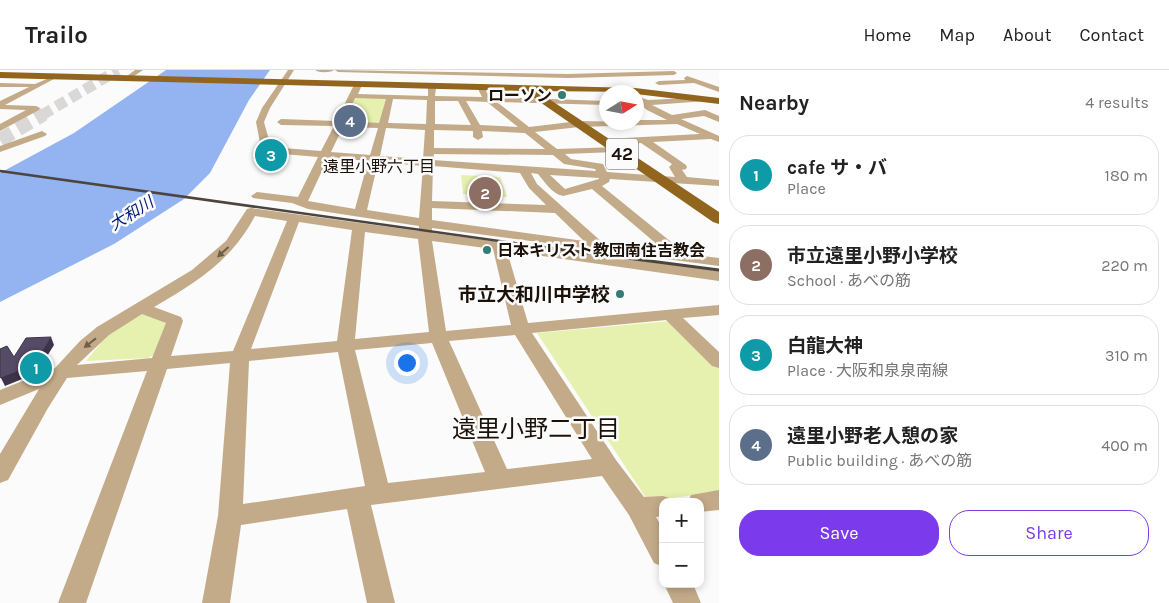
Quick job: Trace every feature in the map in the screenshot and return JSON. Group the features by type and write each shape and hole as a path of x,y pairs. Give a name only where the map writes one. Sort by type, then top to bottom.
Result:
{"main road":[{"path":"525,87 533,73"},
{"path":"0,75 134,75 432,85 599,87"},
{"name":"42","path":"525,87 719,219"},
{"path":"644,90 719,100"},
{"path":"644,93 705,106 719,100"}],"street":[{"path":"291,70 281,81 260,122 267,151 683,180 717,185"},
{"path":"318,70 331,70"},
{"path":"338,70 433,71 446,76 460,72 592,76 680,75"},
{"path":"216,603 230,516 240,355 298,210 364,70"},
{"path":"579,70 612,85"},
{"path":"664,70 719,90"},
{"path":"433,71 425,230 438,337 500,479"},
{"path":"487,72 481,79 480,86 483,94 489,100 568,162 599,166 605,180 594,185 563,193 552,184 541,170"},
{"path":"627,85 698,72"},
{"path":"0,75 51,79 0,105"},
{"path":"698,82 710,78"},
{"path":"650,83 667,85 719,82"},
{"path":"628,85 641,83"},
{"path":"0,85 38,85"},
{"path":"352,96 599,105"},
{"path":"381,603 368,496 345,344 360,220 390,97"},
{"path":"461,99 477,128 481,151"},
{"path":"644,103 705,106 719,112"},
{"path":"0,105 36,108 0,128"},
{"path":"644,105 715,137"},
{"path":"672,118 705,106"},
{"path":"705,106 719,118"},
{"path":"644,123 674,122 672,118"},
{"path":"0,121 13,121"},
{"path":"281,122 527,130 599,124"},
{"path":"648,123 673,139"},
{"path":"0,149 42,134"},
{"path":"429,151 554,152 644,140 715,137"},
{"path":"644,140 682,167 674,167 683,180"},
{"path":"666,154 684,152"},
{"path":"523,169 533,186 598,247"},
{"path":"594,185 682,258"},
{"path":"257,196 298,210 719,276"},
{"path":"426,204 558,209"},
{"path":"0,474 59,373 86,345 142,308 194,278 232,244 251,212 298,210 308,205 360,220"},
{"path":"488,206 521,330 608,466 638,508 659,547"},
{"path":"496,240 598,247 719,262"},
{"path":"72,603 175,321 142,308"},
{"path":"0,398 59,373 345,344 521,330 719,310"},
{"path":"670,315 719,362"},
{"path":"230,516 368,496 608,466"},
{"path":"704,502 719,500"},
{"path":"638,508 659,506"},
{"path":"680,588 687,603"}],"green space":[{"path":"354,98 388,98 381,123 353,123 354,119 344,119"},
{"path":"461,175 500,177 507,197 463,194"},
{"path":"145,312 166,323 158,352 148,358 86,361 109,333"},
{"path":"671,321 719,368 719,492 659,498 659,500 648,501 537,333"}],"water":[{"name":"大和川","path":"166,70 270,70 249,100 210,173 184,199 114,244 0,302 0,173 74,133"}],"building":[{"path":"51,337 41,354 46,361 0,377 0,349 7,346 14,357 26,338"}],"tunnel":[{"path":"42,115 118,70"},
{"path":"0,140 44,114"}],"railway":[{"path":"6,172 0,171 521,244"},
{"path":"512,243 719,270"}],"place":[{"name":"ローソン","path":"562,95"},
{"name":"遠里小野老人憩の家","path":"350,121"},
{"name":"白龍大神","path":"271,155"},
{"name":"市立遠里小野小学校","path":"485,193"},
{"name":"日本キリスト教団南住吉教会","path":"487,250"},
{"name":"市立大和川中学校","path":"620,294"},
{"name":"cafe サ・バ","path":"36,368"}],"district":[{"name":"遠里小野六丁目","path":"379,166"},
{"name":"遠里小野二丁目","path":"536,429"}]}
